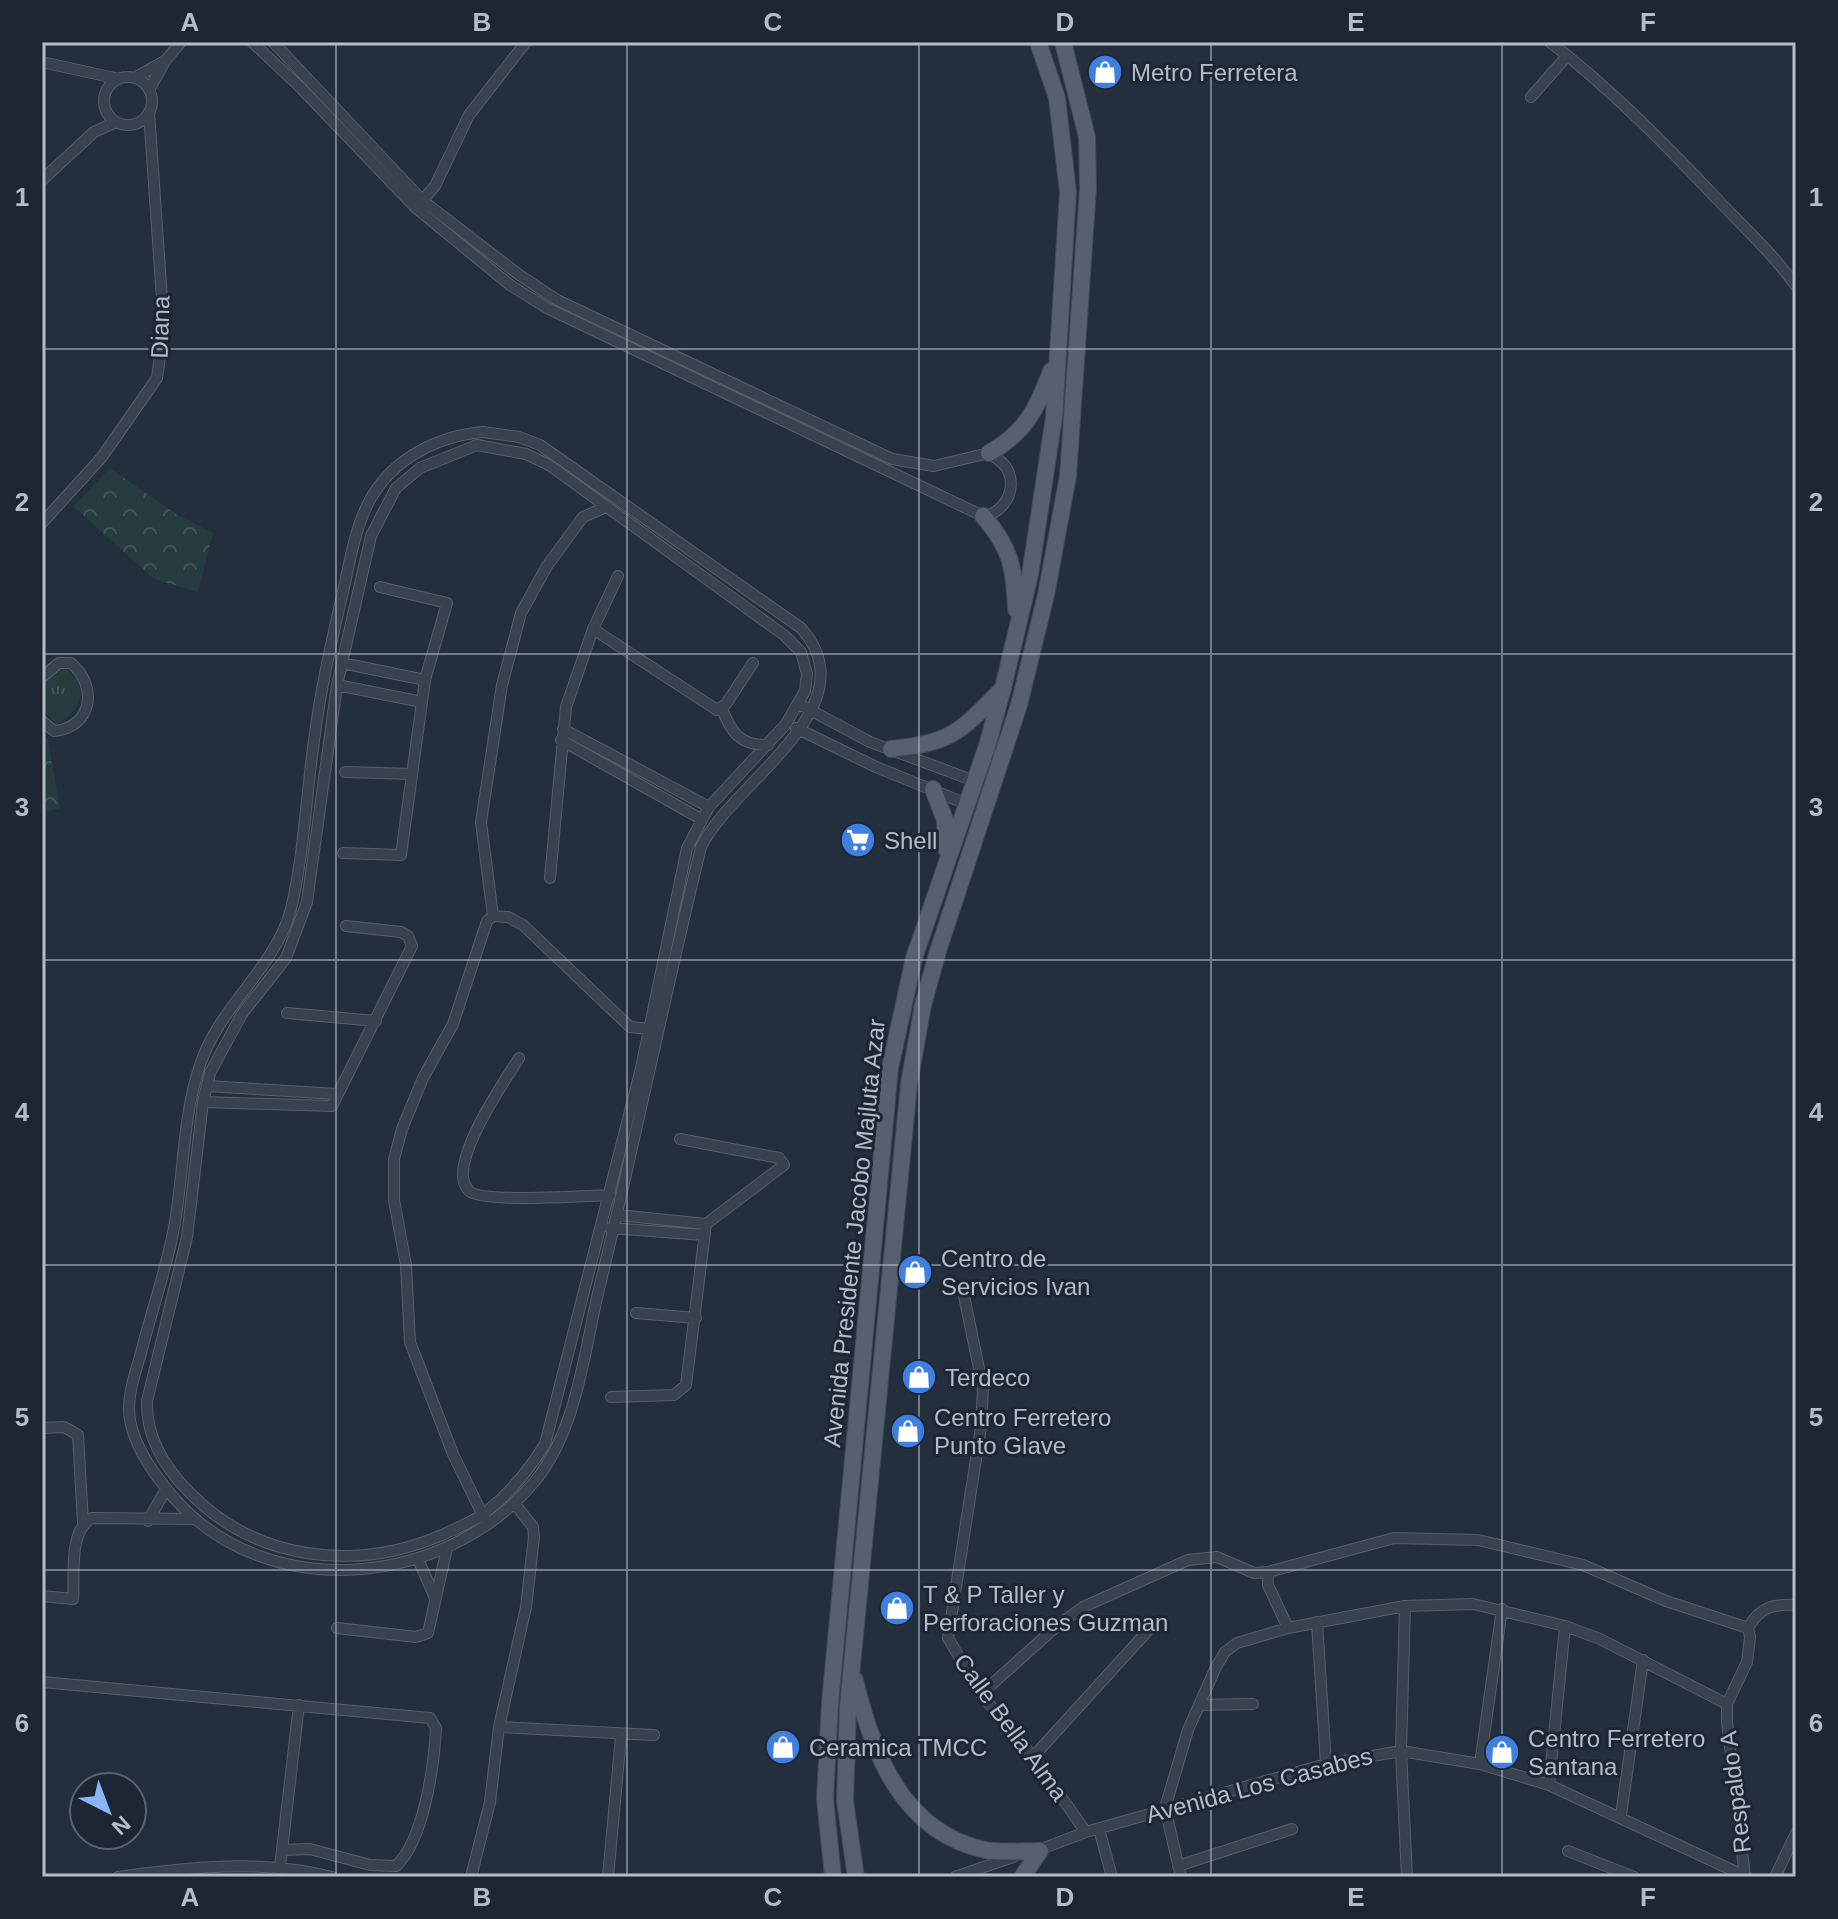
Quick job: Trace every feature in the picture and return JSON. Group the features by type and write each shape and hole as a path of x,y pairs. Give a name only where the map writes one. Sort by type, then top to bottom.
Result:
{"main road":[{"name":"Avenida Presidente Jacobo Majluta Azar","path":"833,1877 825,1799 830,1703 890,1068 907,985 1003,688 1030,575 1054,417 1068,192 1057,98 1038,42"},
{"name":"Avenida Presidente Jacobo Majluta Azar","path":"856,1877 845,1801 852,1668 909,1084 923,1005 1019,705 1046,595 1068,476 1088,188 1087,137 1063,42"},
{"path":"989,453 1023,430 1031,420 1056,358"},
{"path":"983,516 1008,550 1014,572 1017,622"},
{"path":"891,749 929,745 956,734 1003,688"},
{"path":"933,789 945,820 944,867"},
{"path":"852,1668 878,1759 899,1792 930,1823 959,1841 987,1850 1040,1851"},
{"path":"1022,1877 1040,1851"}],"street":[{"path":"149,90 165,61 181,42"},
{"path":"252,42 465,250 547,308 983,516 997,511 1011,490 1007,467 989,453 934,466 892,459 557,300 420,204 273,42"},
{"path":"420,204 435,186 469,115 526,42"},
{"path":"1552,43 1685,165 1778,262 1796,286"},
{"path":"1531,97 1567,56"},
{"path":"42,62 119,79 134,78 165,61"},
{"path":"94,132 105,108 105,92 96,74"},
{"path":"134,78 149,90 152,102 149,112 135,124"},
{"path":"105,92 119,79"},
{"path":"105,108 116,122"},
{"name":"Diana","path":"42,523 102,457 157,378 164,328 148,138 149,112"},
{"path":"42,180 94,132 116,122 135,124 148,138"},
{"path":"342,663 307,902 286,958 242,1014 217,1056 207,1086 187,1237 147,1401 147,1420 153,1439 175,1478 210,1513 234,1530 304,1554 364,1557 405,1549 485,1519 514,1503 556,1451 618,1215 701,847 713,825 800,730 813,711 821,674 815,648 801,628 540,445 519,437 483,432 449,436 403,461 381,483 359,523 329,653 290,912 275,951 239,996 209,1043 200,1064 173,1232 128,1404 131,1425 139,1446 166,1489 193,1519 243,1551 330,1571 372,1570 447,1548 485,1519 545,1444 610,1195 687,848 709,807 786,724 799,704 807,674 801,652 784,635 549,465 526,454 477,445 420,468 396,488 371,536 342,663"},
{"path":"493,916 481,822 502,685 521,613 547,566 583,517 593,509 606,507"},
{"path":"550,878 566,707 593,629 618,576"},
{"path":"343,853 401,855 425,680 447,603 380,587"},
{"path":"593,629 710,707 722,708"},
{"path":"42,677 59,663 71,663 86,681 90,700 83,715 64,729 54,731 42,721"},
{"path":"342,663 425,680"},
{"path":"722,708 753,663"},
{"path":"337,685 422,702"},
{"path":"799,704 868,741 992,788"},
{"path":"722,708 727,723 739,738 756,745 768,745"},
{"path":"786,724 859,759 984,811"},
{"path":"562,735 709,807"},
{"path":"562,735 701,819"},
{"path":"859,759 868,741"},
{"path":"345,772 412,774"},
{"path":"485,1519 453,1454 410,1342 406,1265 394,1200 394,1159 423,1078 453,1024 487,921 493,916 508,917 523,925 630,1027 649,1029"},
{"path":"203,1102 332,1106 412,946 408,936 401,932 346,926"},
{"path":"287,1013 376,1021"},
{"path":"519,1058 468,1149 462,1170 466,1188 472,1194 510,1198 610,1195"},
{"path":"207,1086 337,1094"},
{"path":"602,1227 705,1229 783,1168 784,1162 680,1139"},
{"path":"618,1215 705,1229"},
{"path":"611,1397 679,1393 686,1385 705,1229"},
{"name":"Calle Bella Alma","path":"962,1286 982,1401 948,1638 981,1694 1033,1757 1086,1832"},
{"path":"636,1313 696,1318"},
{"path":"42,1428 64,1427 78,1435 83,1523"},
{"path":"148,1521 166,1489"},
{"path":"471,1877 490,1802 499,1727 526,1607 533,1527 514,1503"},
{"path":"42,1596 73,1599 77,1533 83,1523 92,1518 148,1521 193,1519"},
{"path":"981,1694 1058,1625 1083,1607 1188,1560 1217,1557 1254,1573 1268,1572 1394,1538 1478,1540 1583,1565 1666,1601 1748,1628 1756,1614 1767,1606 1796,1605"},
{"path":"337,1628 416,1637 428,1633 447,1548"},
{"path":"418,1559 435,1598"},
{"path":"1268,1572 1268,1585 1288,1628"},
{"path":"1292,1829 1180,1872 1165,1808 1199,1705 1216,1667 1231,1646 1288,1628 1405,1606 1446,1602 1502,1609 1565,1626 1643,1660 1727,1704"},
{"path":"1405,1606 1401,1751 1407,1877"},
{"path":"1480,1764 1502,1609"},
{"path":"1317,1622 1326,1764"},
{"path":"1033,1757 1154,1624"},
{"path":"1549,1785 1565,1626"},
{"name":"Respaldo A","path":"1746,1877 1727,1704 1747,1662 1748,1628"},
{"path":"1621,1815 1643,1660"},
{"path":"42,1682 430,1718 436,1728 435,1748 409,1854 396,1866 370,1865 310,1849 282,1850"},
{"path":"1199,1705 1253,1704"},
{"path":"280,1867 299,1705"},
{"path":"499,1727 621,1736 654,1735"},
{"path":"608,1877 621,1736"},
{"name":"Avenida Los Casabes","path":"955,1877 1001,1859 1040,1851 1086,1832 1165,1808 1326,1764 1401,1751 1480,1764 1549,1785 1621,1815 1746,1877"},
{"path":"1099,1829 1112,1877"},
{"path":"1775,1877 1796,1833"},
{"path":"1568,1851 1634,1877"},
{"path":"118,1877 187,1867 280,1867 332,1877"}],"green space":[{"path":"110,468 177,515 213,533 198,592 154,579 73,506"},
{"path":"64,668 78,682 80,698 72,713 55,724 42,708 42,684"},
{"path":"42,732 48,740 60,809 42,812"}],"place":[{"name":"Metro Ferretera","path":"1105,72"},
{"name":"Shell","path":"858,840"},
{"name":"Centro de Servicios Ivan","path":"915,1272"},
{"name":"Terdeco","path":"919,1377"},
{"name":"Centro Ferretero Punto Glave","path":"908,1431"},
{"name":"T & P Taller y Perforaciones Guzman","path":"897,1608"},
{"name":"Ceramica TMCC","path":"783,1747"},
{"name":"Centro Ferretero Santana","path":"1502,1752"}]}
